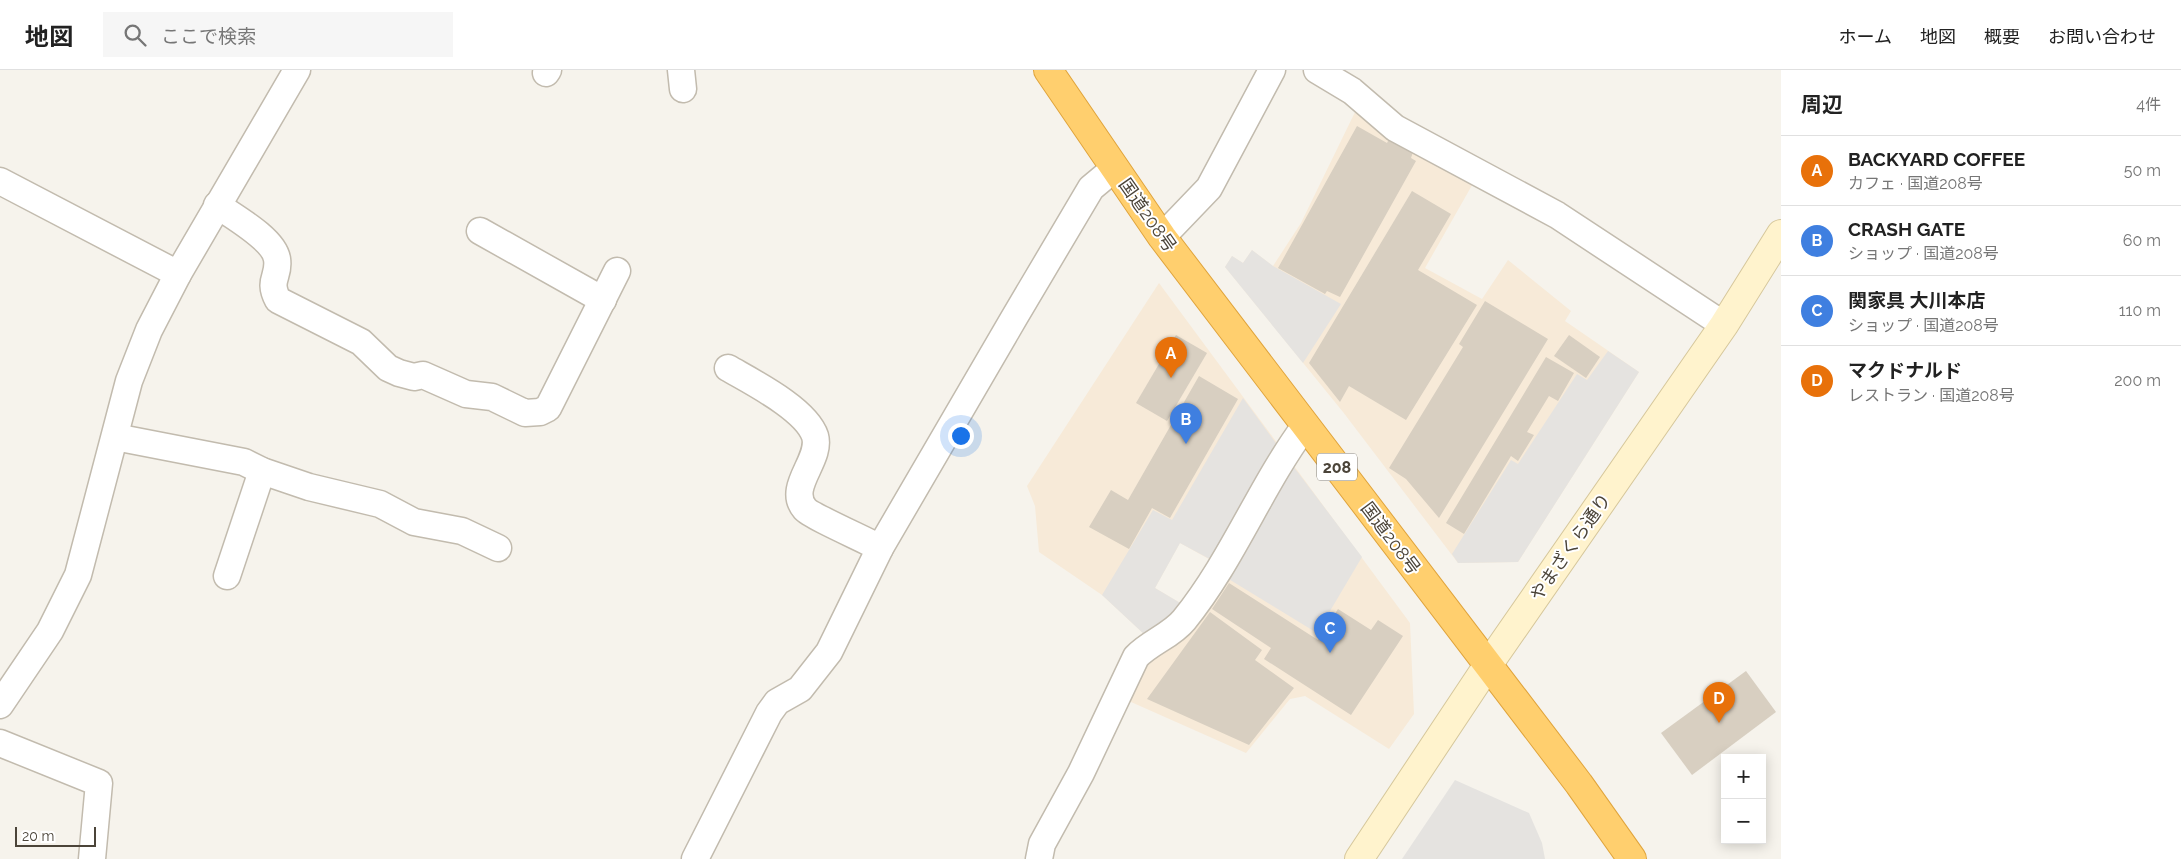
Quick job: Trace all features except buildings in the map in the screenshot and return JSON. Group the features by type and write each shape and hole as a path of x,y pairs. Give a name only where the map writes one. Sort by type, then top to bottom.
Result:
{"highway":[{"name":"国道208号","path":"1048,70 1162,238 1579,784 1632,859"}],"street":[{"path":"4,692 50,631 78,575 129,380 149,330 217,205 297,70"},
{"path":"1162,238 1209,188 1272,70"},
{"path":"1317,70 1352,91 1395,128 1557,215 1724,325"},
{"path":"696,859 769,713 777,702 800,689 828,652 880,548 1091,188 1115,168"},
{"path":"0,181 178,274"},
{"path":"217,205 272,245 277,260 272,282 278,300 361,342 388,368 398,373 414,377 423,375 466,394 492,397 525,413 540,412 548,408 617,271"},
{"path":"480,231 603,300"},
{"name":"やまざくら通り","path":"1358,859 1488,665 1724,325 1781,234"},
{"path":"728,368 781,400 803,419 812,431 815,438 816,452 801,486 799,496 805,510 880,548"},
{"path":"1039,859 1042,844 1081,773 1136,657 1146,646 1179,626 1207,589 1282,458 1306,426"},
{"path":"114,437 244,462 262,471 308,487 380,504 414,522 462,531 498,548"},
{"path":"227,576 262,471"},
{"path":"0,743 99,783 92,859"}],"shaded area":[{"path":"1357,108 1475,180 1425,268 1482,299 1508,260 1571,311 1565,321 1639,372 1518,562 1458,563 1343,412 1225,267 1232,256 1243,263 1252,250 1273,266 1301,223"},
{"path":"1252,250 1273,266 1341,304 1303,363 1225,267 1232,256 1243,263"},
{"path":"1159,283 1410,623 1414,714 1389,749 1305,696 1290,699 1246,753 1122,698 1141,661 1225,568 1180,543 1155,588 1187,607 1145,635 1102,595 1039,552 1035,506 1027,486"},
{"path":"1608,351 1639,372 1518,562 1458,563 1452,554 1511,460 1518,464 1577,374 1587,380"},
{"path":"1243,398 1281,450 1217,563 1180,543 1155,588 1187,607 1145,635 1102,595 1153,510 1172,520"},
{"path":"1287,458 1362,557 1317,633 1222,575"},
{"path":"1455,780 1529,813 1542,843 1545,859 1402,859"}],"place":[{"name":"BACKYARD COFFEE","path":"1171,378"},
{"name":"CRASH GATE","path":"1186,444"},
{"name":"関家具 大川本店","path":"1330,653"},
{"name":"マクドナルド","path":"1719,723"}]}
